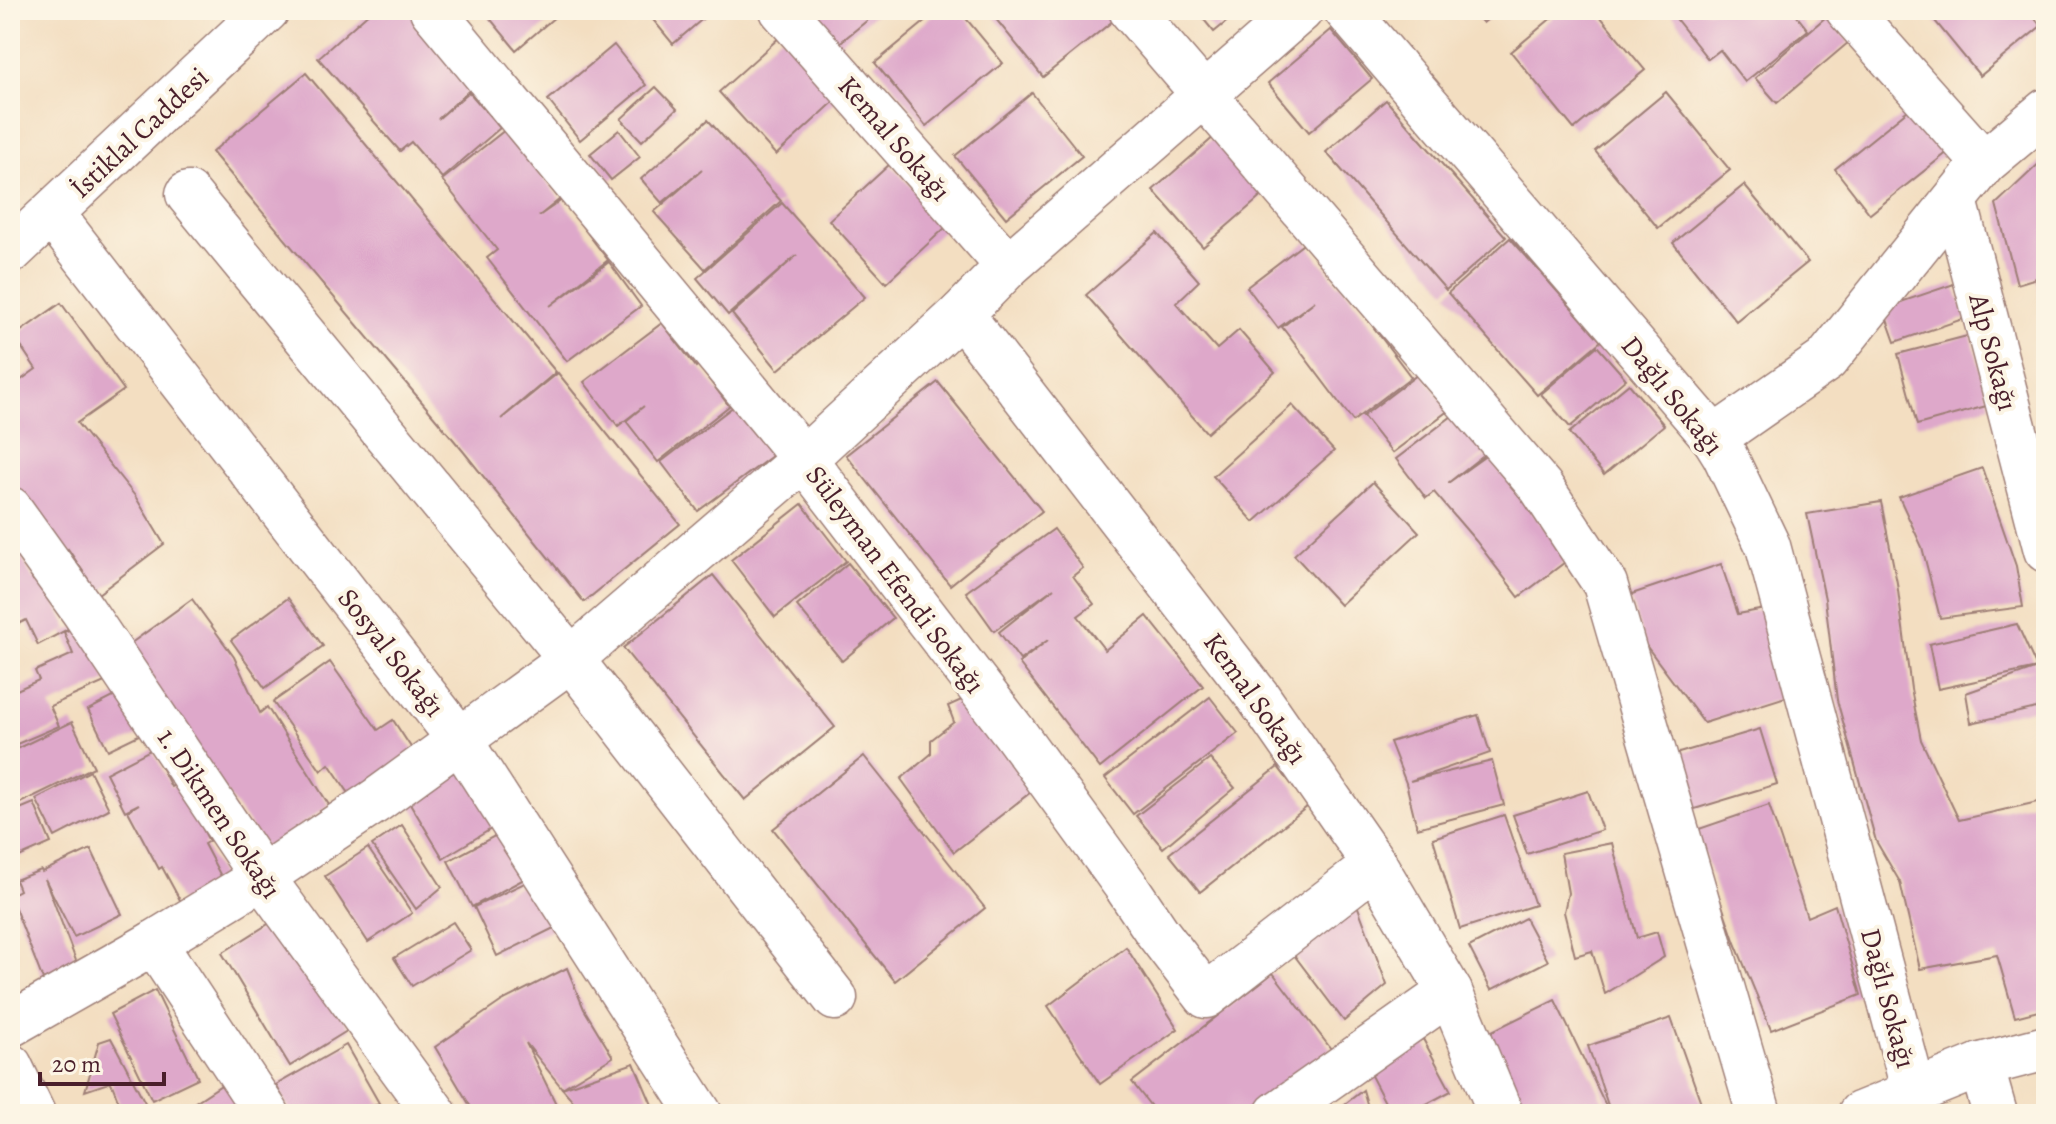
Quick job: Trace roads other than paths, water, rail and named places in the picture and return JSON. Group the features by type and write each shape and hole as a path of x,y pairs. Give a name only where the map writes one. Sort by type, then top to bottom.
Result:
{"street":[{"name":"İstiklal Caddesi","path":"10,252 267,10"},
{"name":"Süleyman Efendi Sokağı","path":"432,10 804,459 1014,732 1206,996 1375,865"},
{"name":"Kemal Sokağı","path":"782,10 1008,266"},
{"path":"1131,10 1541,487 1605,584 1759,1114"},
{"path":"10,1025 262,877 377,800 571,659 804,459 961,314 1008,266 1301,10"},
{"name":"Dağlı Sokağı","path":"1346,10 1714,438 1724,454 1768,546 1914,1092"},
{"path":"1848,10 1984,163"},
{"path":"1714,438 1826,360 1984,163 2046,111"},
{"path":"188,194 571,659 835,998"},
{"name":"Alp Sokağı","path":"1955,200 2046,550"},
{"name":"Sosyal Sokağı","path":"52,214 459,739 700,1114"},
{"name":"Kemal Sokağı","path":"961,314 1258,697 1375,865 1450,992 1501,1114"},
{"name":"1. Dikmen Sokağı","path":"10,509 84,612 262,877 435,1114"},
{"path":"154,943 267,1114"},
{"path":"1277,1114 1450,992"},
{"path":"1860,1114 1981,1065 2046,1048"},
{"path":"1981,1065 1995,1114"},
{"path":"10,1066 33,1114"}]}
